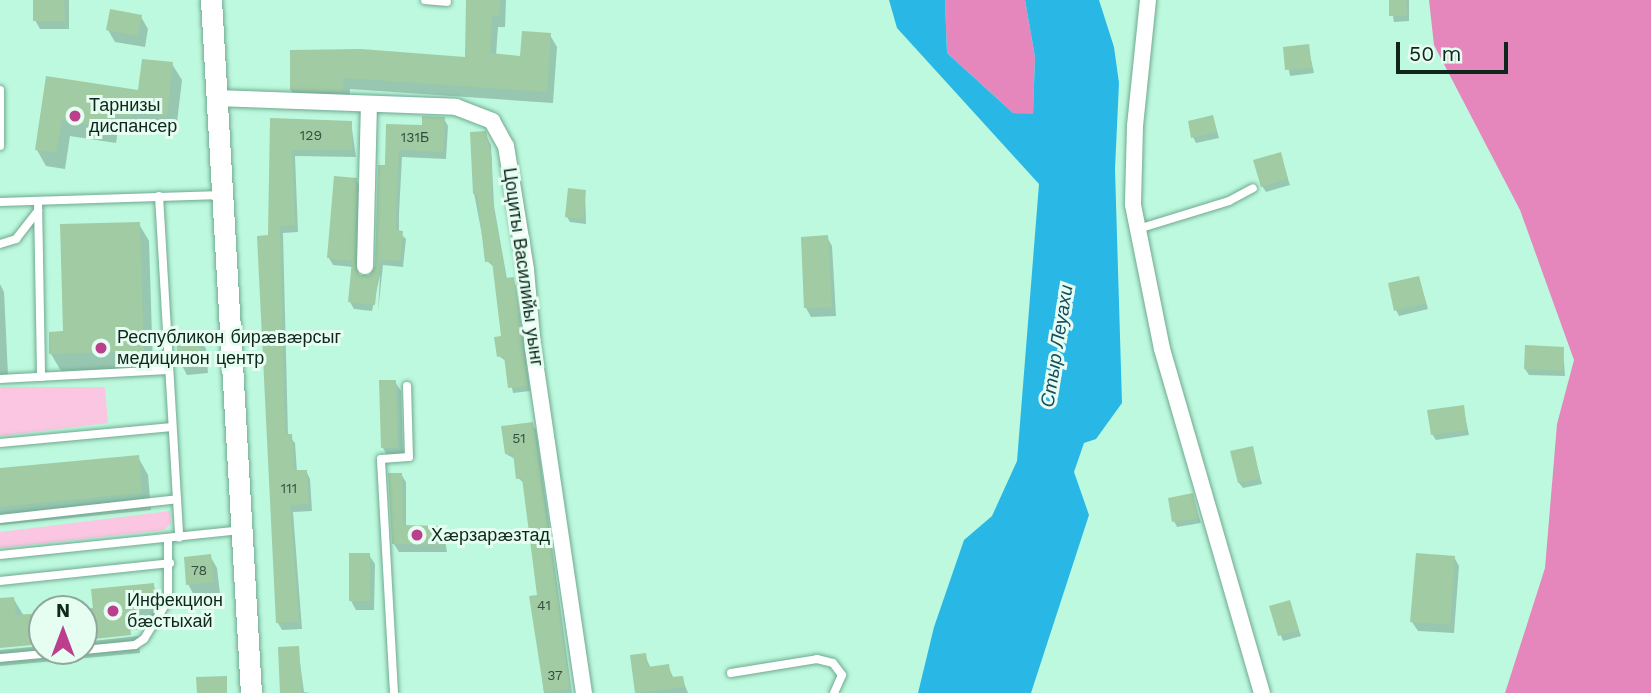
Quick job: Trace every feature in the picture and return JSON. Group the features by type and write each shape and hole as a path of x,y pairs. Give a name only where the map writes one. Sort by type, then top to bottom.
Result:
{"street":[{"path":"211,0 251,693"},
{"path":"1147,0 1135,126 1133,205 1162,349 1262,693"},
{"name":"Цоциты Василийы уынг","path":"216,98 369,104 478,113 492,121 506,146 584,693"},
{"path":"365,266 369,104"}],"lane":[{"path":"425,0 447,2"},
{"path":"0,90 0,146"},
{"path":"1138,229 1229,201 1254,187"},
{"path":"0,202 222,195"},
{"path":"159,197 179,537"},
{"path":"38,201 41,377"},
{"path":"0,244 16,239 38,211"},
{"path":"0,379 168,370"},
{"path":"394,693 381,459 409,457 407,386"},
{"path":"0,443 172,427"},
{"path":"0,519 177,499"},
{"path":"0,555 242,530"},
{"path":"98,649 135,645 144,639 168,600 168,538"},
{"path":"0,581 170,563"},
{"path":"0,658 28,655"},
{"path":"731,673 817,659 833,663 842,675 834,693"}],"shaded area":[{"path":"945,0 1025,0 1035,57 1033,115 1013,113 947,53"},
{"path":"1429,0 1651,0 1651,693 1505,693 1545,568 1557,424 1574,360 1520,210 1434,45"},
{"path":"0,387 105,387 108,423 0,436"},
{"path":"170,511 171,523 164,530 0,548 0,532"}],"water":[{"name":"Стыр Леуахи","path":"889,0 945,0 947,53 1013,113 1033,114 1035,57 1025,0 1099,0 1114,47 1119,83 1115,169 1122,403 1096,439 1084,443 1074,472 1089,515 1031,693 918,693 934,627 964,540 992,516 1017,461 1039,184 897,28"}],"building":[{"path":"33,0 64,0 65,21 33,21"},
{"path":"466,0 500,0 499,16 492,16 490,53 520,56 522,31 551,33 547,92 344,78 343,92 290,90 290,50 361,49 465,57"},
{"path":"1389,0 1406,0 1407,16 1389,16"},
{"path":"110,9 142,15 138,36 106,30"},
{"path":"1309,44 1312,68 1285,70 1283,47"},
{"name":"Тарнизы диспансер","path":"142,59 173,62 167,116 132,110 131,117 110,114 108,127 62,120 56,153 35,150 46,76 138,90"},
{"path":"1213,115 1217,132 1191,138 1188,121"},
{"path":"422,116 445,117 443,152 399,150 396,230 403,231 400,261 380,259 375,305 348,302 352,261 327,258 334,176 357,178 355,266 360,275 369,275 375,266 378,165 385,165 386,124 422,125"},
{"path":"270,118 352,121 352,150 292,150 295,225 280,226 285,434 292,434 294,470 307,470 309,504 290,505 299,622 276,623 257,236 268,235"},
{"path":"486,131 492,159 492,199 506,278 514,277 528,386 508,388 504,356 497,357 494,337 501,336 492,261 485,262 477,194 473,194 470,132"},
{"path":"1281,152 1288,179 1261,187 1253,160"},
{"path":"568,188 586,190 583,219 565,217"},
{"path":"140,222 144,351 49,354 49,332 63,331 60,224"},
{"path":"828,235 832,307 804,308 801,237"},
{"path":"1419,276 1426,303 1394,311 1388,283"},
{"path":"200,335 202,361 178,363 176,337"},
{"path":"1525,345 1564,347 1563,371 1524,369"},
{"path":"379,380 396,380 398,448 381,448"},
{"path":"1464,405 1467,430 1431,435 1427,410"},
{"path":"533,422 570,689 544,692 529,596 537,595 522,478 516,479 513,453 505,454 501,426"},
{"path":"1253,446 1260,478 1238,483 1230,451"},
{"path":"139,455 142,493 0,507 0,468"},
{"path":"388,473 402,473 403,525 444,526 443,545 392,544"},
{"path":"1193,493 1199,518 1172,522 1168,498"},
{"path":"349,553 370,553 370,601 349,601"},
{"path":"1416,553 1455,556 1450,625 1410,622"},
{"path":"211,554 214,582 186,585 184,557"},
{"name":"Инфекцион бæстыхай","path":"154,583 156,608 128,612 131,635 98,639 98,595 92,595 91,589"},
{"path":"14,597 16,615 28,614 28,645 0,648 0,598"},
{"path":"1290,600 1299,630 1278,636 1269,606"},
{"path":"299,646 302,693 280,693 278,647"},
{"path":"646,653 648,667 669,664 671,677 683,676 685,687 635,693 630,655"},
{"path":"227,676 227,693 197,693 196,677"}],"place":[{"name":"Тарнизы диспансер","path":"75,116"},
{"name":"Республикон бирæвæрсыг медицинон центр","path":"101,348"},
{"name":"Хæрзарæзтад","path":"417,535"},
{"name":"Инфекцион бæстыхай","path":"113,611"}]}
